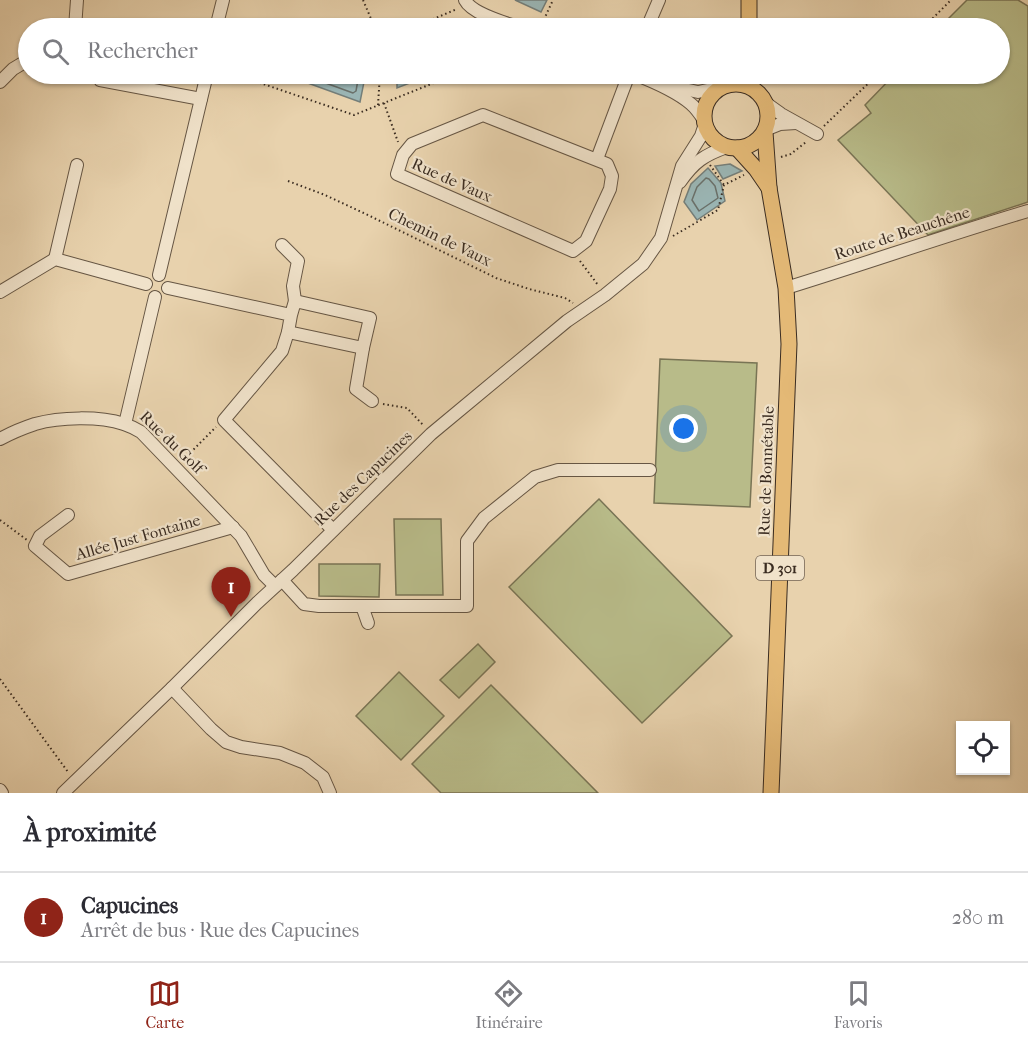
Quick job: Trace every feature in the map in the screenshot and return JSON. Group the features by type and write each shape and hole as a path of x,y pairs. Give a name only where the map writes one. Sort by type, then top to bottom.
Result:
{"main road":[{"path":"748,18 749,0"},
{"path":"723,84 712,93 704,109 704,122 710,135 717,142 762,165"},
{"path":"732,148 753,144 768,124 767,104 754,84"},
{"name":"Rue de Bonnétable","path":"765,131 762,165 769,188 786,288 789,344 771,793"}],"street":[{"path":"76,18 77,0"},
{"path":"218,18 223,0"},
{"path":"651,18 659,0"},
{"path":"466,2 475,10 495,18"},
{"path":"0,82 18,66"},
{"path":"121,84 201,99"},
{"path":"159,275 205,84"},
{"path":"573,251 586,241 610,189 612,176 607,164 597,159 625,84"},
{"path":"657,84 687,101 704,122"},
{"path":"663,84 698,92 720,84"},
{"path":"767,104 817,134"},
{"name":"Rue de Vaux","path":"573,251 397,174 403,155 412,144 483,115 597,159"},
{"name":"Rue des Capucines","path":"63,793 431,434 567,321 605,295 643,264 661,238 682,166 701,135 704,122"},
{"path":"765,131 780,124 797,123"},
{"name":"Rue des Capucines","path":"676,188 685,174 704,156 732,148"},
{"path":"0,292 55,259 77,165"},
{"name":"Route de Beauchêne","path":"786,288 954,232 1028,211"},
{"path":"282,245 298,261 293,286 295,301 282,351 224,420 333,530"},
{"path":"55,259 146,284"},
{"path":"159,275 166,279 168,288 163,295 155,297 148,292 146,284 151,276 159,275"},
{"path":"168,288 291,315"},
{"name":"Rue du Golf","path":"155,297 125,424 141,432 233,527 241,536 264,575 279,583 304,604 467,606 467,541 484,518 535,477 558,470 650,470"},
{"path":"295,301 370,318 356,389 372,401"},
{"path":"288,332 363,348"},
{"path":"0,439 37,424 60,420 104,420 125,424"},
{"path":"35,546 40,536 68,515"},
{"name":"Allée Just Fontaine","path":"35,546 68,574 233,527"},
{"path":"362,606 368,623"},
{"path":"172,688 226,742 241,747 280,753 305,763 323,777 330,793"}],"path":[{"path":"363,0 371,18"},
{"path":"545,18 553,0"},
{"path":"933,18 951,0"},
{"path":"433,18 466,2"},
{"path":"263,84 354,115 431,84"},
{"path":"378,105 379,84"},
{"path":"724,185 762,165 791,154 817,134 868,84"},
{"path":"384,103 403,155"},
{"path":"661,238 674,236 718,210 724,185 704,156"},
{"name":"Chemin de Vaux","path":"288,181 325,195 496,278 564,298 572,302 581,312"},
{"path":"573,251 605,295"},
{"path":"372,401 407,408 431,434"},
{"path":"176,467 224,420"},
{"path":"0,520 35,546"},
{"path":"0,679 75,781"}],"green space":[{"path":"967,0 1018,0 1028,6 1028,202 928,235 838,140 871,113 865,105 885,84 1010,84 1010,18 949,18"},
{"path":"660,359 757,363 750,507 654,503"},
{"path":"599,499 732,636 642,723 509,587"},
{"path":"394,519 441,519 443,595 396,595"},
{"path":"319,564 380,564 379,597 319,596"},
{"path":"478,644 495,662 459,698 440,680"},
{"path":"399,672 444,716 401,760 356,716"},
{"path":"491,685 598,793 441,793 412,764"}],"water":[{"path":"515,0 547,0 541,12"},
{"path":"310,84 364,84 360,102"},
{"path":"730,164 742,171 723,179 715,166"},
{"path":"708,168 721,183 725,201 697,220 684,202 691,184"}],"place":[{"name":"Capucines","path":"231,617"}]}
